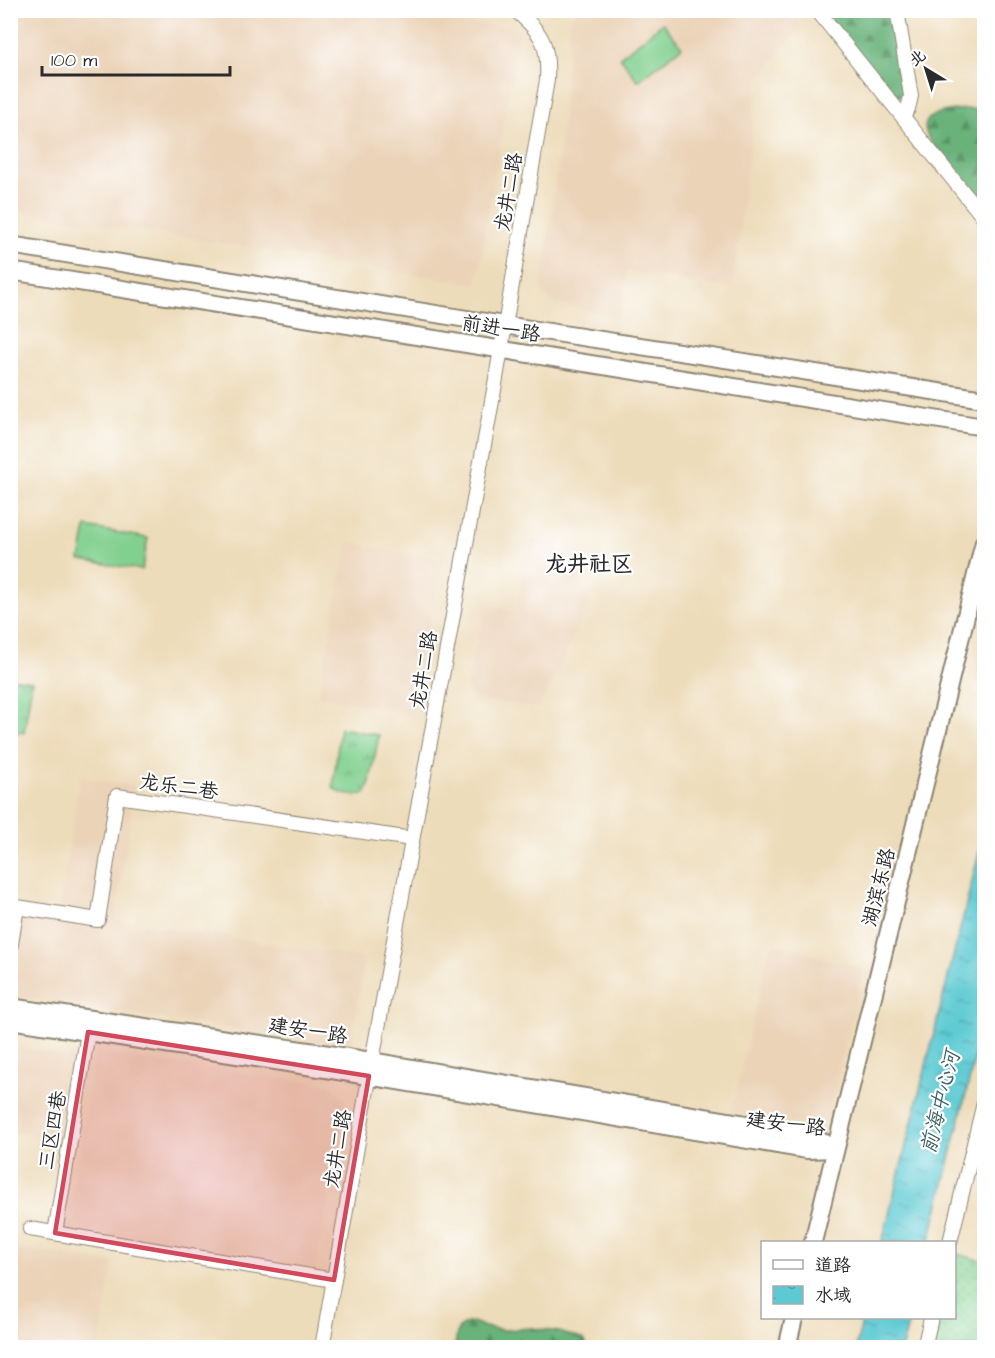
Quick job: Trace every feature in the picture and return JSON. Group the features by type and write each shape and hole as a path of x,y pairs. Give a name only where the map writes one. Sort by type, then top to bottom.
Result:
{"main road":[{"name":"前进一路","path":"10,245 504,325 984,399"},
{"name":"前进一路","path":"10,271 984,426"},
{"name":"湖滨东路","path":"813,1241 984,542"},
{"name":"建安一路","path":"10,1007 370,1069 807,1150 835,1149"},
{"name":"建安一路","path":"10,1020 370,1069"},
{"path":"787,1347 794,1319"}],"street":[{"name":"龙井二路","path":"322,1347 370,1069 492,401 547,80 548,57 541,36 530,22 515,10"},
{"path":"817,10 984,218"},
{"path":"897,10 911,96 908,109 903,116"},
{"name":"龙乐二巷","path":"10,950 17,907 98,920 117,796 412,839"},
{"name":"三区四巷","path":"54,1233 88,1032"},
{"path":"950,1241 984,1102"},
{"path":"30,1229 334,1281"},
{"path":"924,1347 931,1319"}],"highlighted area":[{"path":"88,1032 369,1076 334,1280 55,1233"}],"shaded area":[{"path":"400,10 519,30 477,284 11,210 11,11"},
{"path":"580,10 789,11 802,26 758,79 733,289 627,271 619,318 553,303 541,289 560,151 570,18"},
{"path":"531,539 571,545 590,602 539,709 474,699 467,685 485,604 518,611"},
{"path":"348,542 442,560 412,714 318,696"},
{"path":"984,639 984,685 974,683"},
{"path":"80,777 136,786 115,920 365,958 351,1048 11,996 10,905 59,912"},
{"path":"776,944 864,969 827,1120 817,1127 731,1114 769,949"},
{"path":"11,1047 74,1057 60,1139 11,1132"},
{"path":"95,1052 332,1085 347,1104 315,1268 88,1231 69,1212"},
{"path":"14,1247 113,1263 99,1347 11,1347 10,1271"}],"green space":[{"path":"822,11 891,11 904,93 895,99"},
{"path":"663,23 682,47 638,81 620,57"},
{"path":"984,109 984,207 933,145 926,133 926,123 931,117 951,110"},
{"path":"86,527 148,538 142,570 80,560"},
{"path":"11,678 32,681 24,733 11,731"},
{"path":"340,728 379,735 369,786 365,794 348,795 333,787"},
{"path":"957,1254 984,1261 984,1347 933,1347 941,1319 956,1319"},
{"path":"473,1322 485,1327 504,1330 532,1328 559,1332 584,1340 588,1347 455,1347 460,1327"}],"water":[{"name":"前海中心河","path":"984,833 984,1020 933,1228 929,1241 882,1241"},
{"path":"863,1319 910,1319 902,1347 856,1347"}],"district":[{"name":"龙井社区","path":"589,563"}]}
